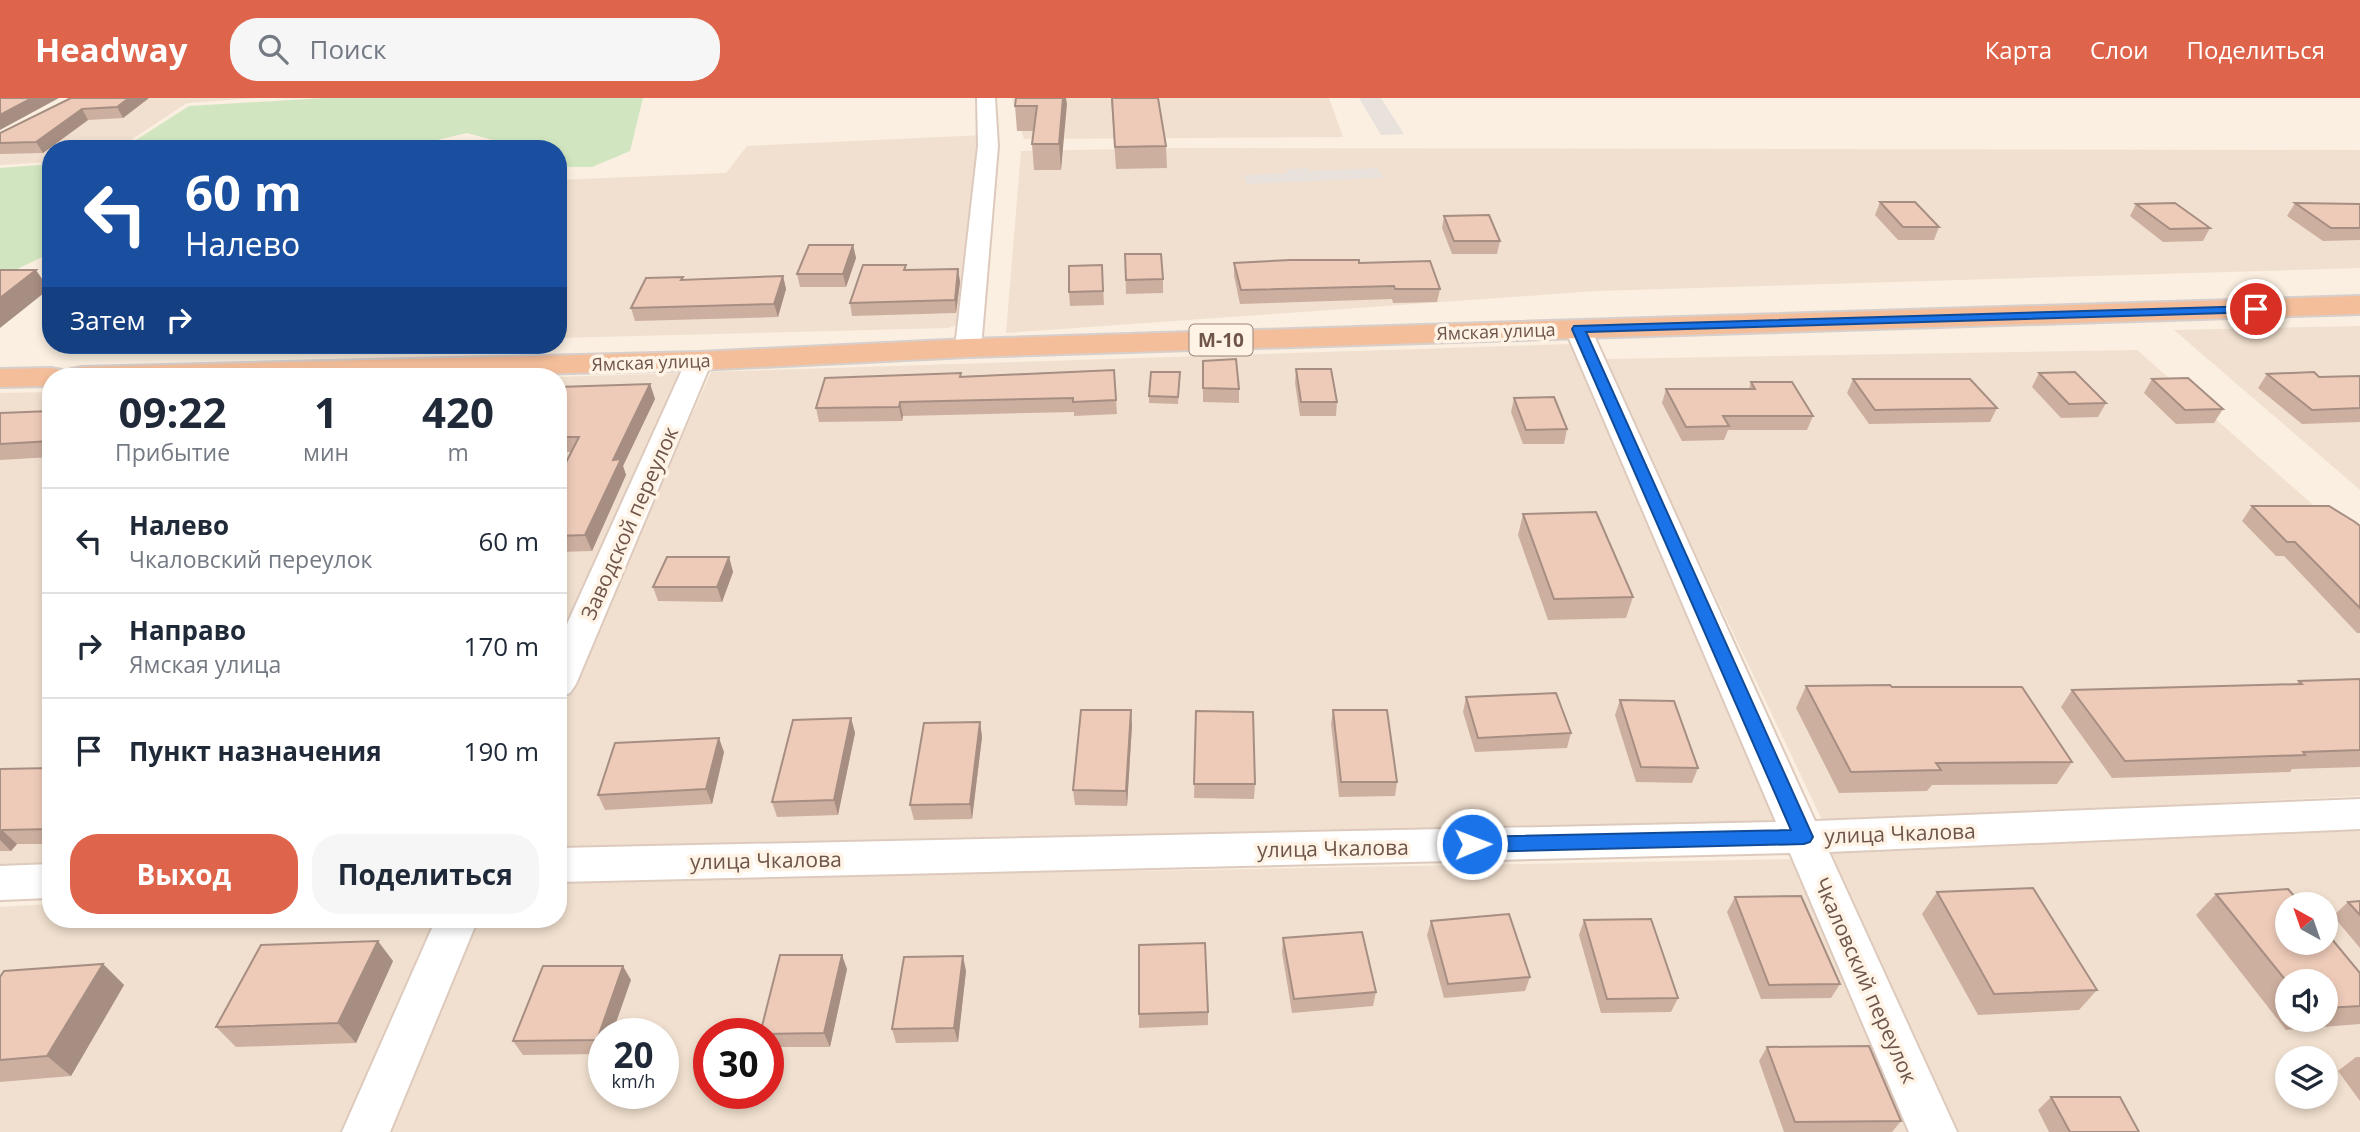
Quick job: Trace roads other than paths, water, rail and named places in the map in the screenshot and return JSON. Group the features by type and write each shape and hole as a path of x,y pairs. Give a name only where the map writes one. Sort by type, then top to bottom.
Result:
{"highway":[{"name":"Ямская улица","path":"411,368 699,361 968,348 2360,305"},
{"path":"0,378 42,377"}],"street":[{"path":"968,348 988,146 986,98"},
{"name":"Чкаловский переулок","path":"1578,329 1933,1132"},
{"name":"Заводской переулок","path":"567,663 699,361"},
{"name":"улица Чкалова","path":"567,865 1804,837 2360,814"},
{"path":"0,883 42,881"},
{"path":"366,1132 453,928"}]}
